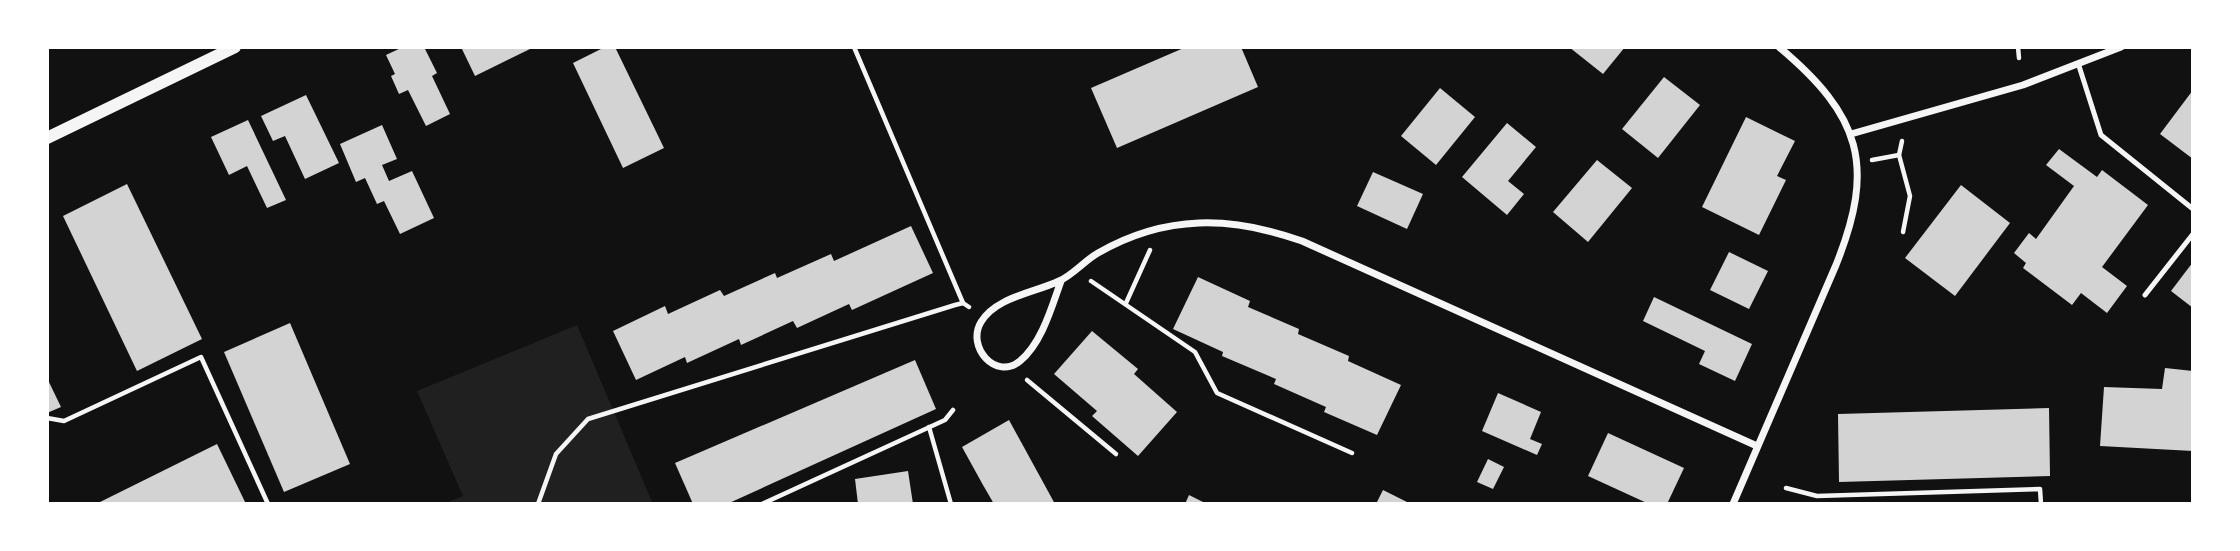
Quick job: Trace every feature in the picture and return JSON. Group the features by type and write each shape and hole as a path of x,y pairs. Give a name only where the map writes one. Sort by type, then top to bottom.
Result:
{"street":[{"path":"47,138 235,47"},
{"path":"1732,504 1851,227 1858,193 1858,162 1851,134 1827,91 1779,47"},
{"path":"1851,134 2023,85 2079,66 2121,47"},
{"path":"1061,281 1049,314 1028,353 1018,363 1005,367 992,364 982,355 976,345 976,329 984,317 1022,294 1061,281 1098,253 1144,233 1178,225 1219,222 1262,227 1314,247 1756,446"}],"lane":[{"path":"2079,66 2101,135 2193,209"},
{"path":"2146,295 2193,234"}],"path":[{"path":"854,47 963,303 984,317"},
{"path":"2018,47 2020,58"},
{"path":"1902,141 1899,155 1910,196 1903,232"},
{"path":"1876,159 1899,155"},
{"path":"1126,303 1150,250"},
{"path":"1091,281 1195,352 1216,393 1352,453"},
{"path":"538,504 556,454 587,419 963,303"},
{"path":"47,418 64,421 201,356 268,504"},
{"path":"1027,379 1116,454"},
{"path":"762,504 945,420 953,410"},
{"path":"929,427 951,504"},
{"path":"1786,488 1817,496 2040,489 2041,504"}],"shaded area":[{"path":"577,325 653,504 443,504 463,496 417,391"}],"building":[{"path":"403,47 424,47 437,73 432,76 450,114 426,126 408,90 399,94 391,76 395,74 386,55"},
{"path":"461,47 529,47 530,49 475,76"},
{"path":"605,47 615,47 664,148 623,168 573,63"},
{"path":"1186,47 1241,47 1258,87 1117,148 1091,88"},
{"path":"1569,47 1625,47 1603,74"},
{"path":"1664,77 1700,105 1658,158 1622,129"},
{"path":"1440,88 1475,117 1436,165 1401,136"},
{"path":"2193,90 2193,159 2160,134"},
{"path":"306,95 339,163 305,179 285,136 273,141 261,116"},
{"path":"1746,117 1795,141 1777,176 1786,180 1759,235 1702,207"},
{"path":"248,120 286,200 267,208 247,166 229,175 211,137"},
{"path":"1507,123 1536,147 1508,181 1524,194 1507,215 1462,177"},
{"path":"382,125 397,159 382,165 389,181 412,171 434,218 400,234 384,201 377,204 365,178 356,182 340,144"},
{"path":"2059,149 2097,177 2102,170 2148,205 2102,267 2127,286 2107,313 2081,293 2072,305 2023,268 2026,263 2014,253 2029,233 2036,239 2074,186 2046,165"},
{"path":"1597,160 1632,188 1588,242 1553,212"},
{"path":"1373,172 1423,194 1407,229 1357,206"},
{"path":"127,184 202,339 137,371 63,216"},
{"path":"1961,185 2010,223 1955,296 1905,258"},
{"path":"911,226 933,273 852,310 849,304 797,328 793,321 741,345 739,339 687,363 685,357 636,380 613,331 665,306 668,314 720,290 724,296 775,273 777,278 831,254 834,261"},
{"path":"1729,252 1768,271 1749,309 1710,290"},
{"path":"2193,262 2193,308 2171,291"},
{"path":"1198,277 1250,301 1248,307 1299,329 1298,334 1349,356 1348,361 1401,385 1377,435 1324,412 1326,407 1274,384 1276,379 1222,356 1223,352 1173,329"},
{"path":"1654,297 1752,344 1735,381 1699,364 1705,351 1643,321"},
{"path":"290,323 350,464 284,492 224,352"},
{"path":"1092,331 1138,369 1134,374 1177,412 1138,456 1092,416 1097,411 1054,374"},
{"path":"915,360 936,409 727,504 693,504 675,463"},
{"path":"2165,368 2193,371 2193,451 2100,446 2104,387 2162,389"},
{"path":"47,378 61,407 47,413"},
{"path":"1498,393 1541,412 1530,439 1542,444 1537,455 1482,431"},
{"path":"2049,408 2050,476 1839,482 1838,414"},
{"path":"1009,420 1055,504 994,504 962,447"},
{"path":"1608,433 1684,468 1667,504 1649,504 1588,476"},
{"path":"217,444 246,504 96,504"},
{"path":"1488,459 1504,467 1493,489 1477,482"},
{"path":"908,471 913,504 858,504 855,479"},
{"path":"1383,490 1411,504 1376,504"},
{"path":"1189,495 1207,504 1185,504"}]}
